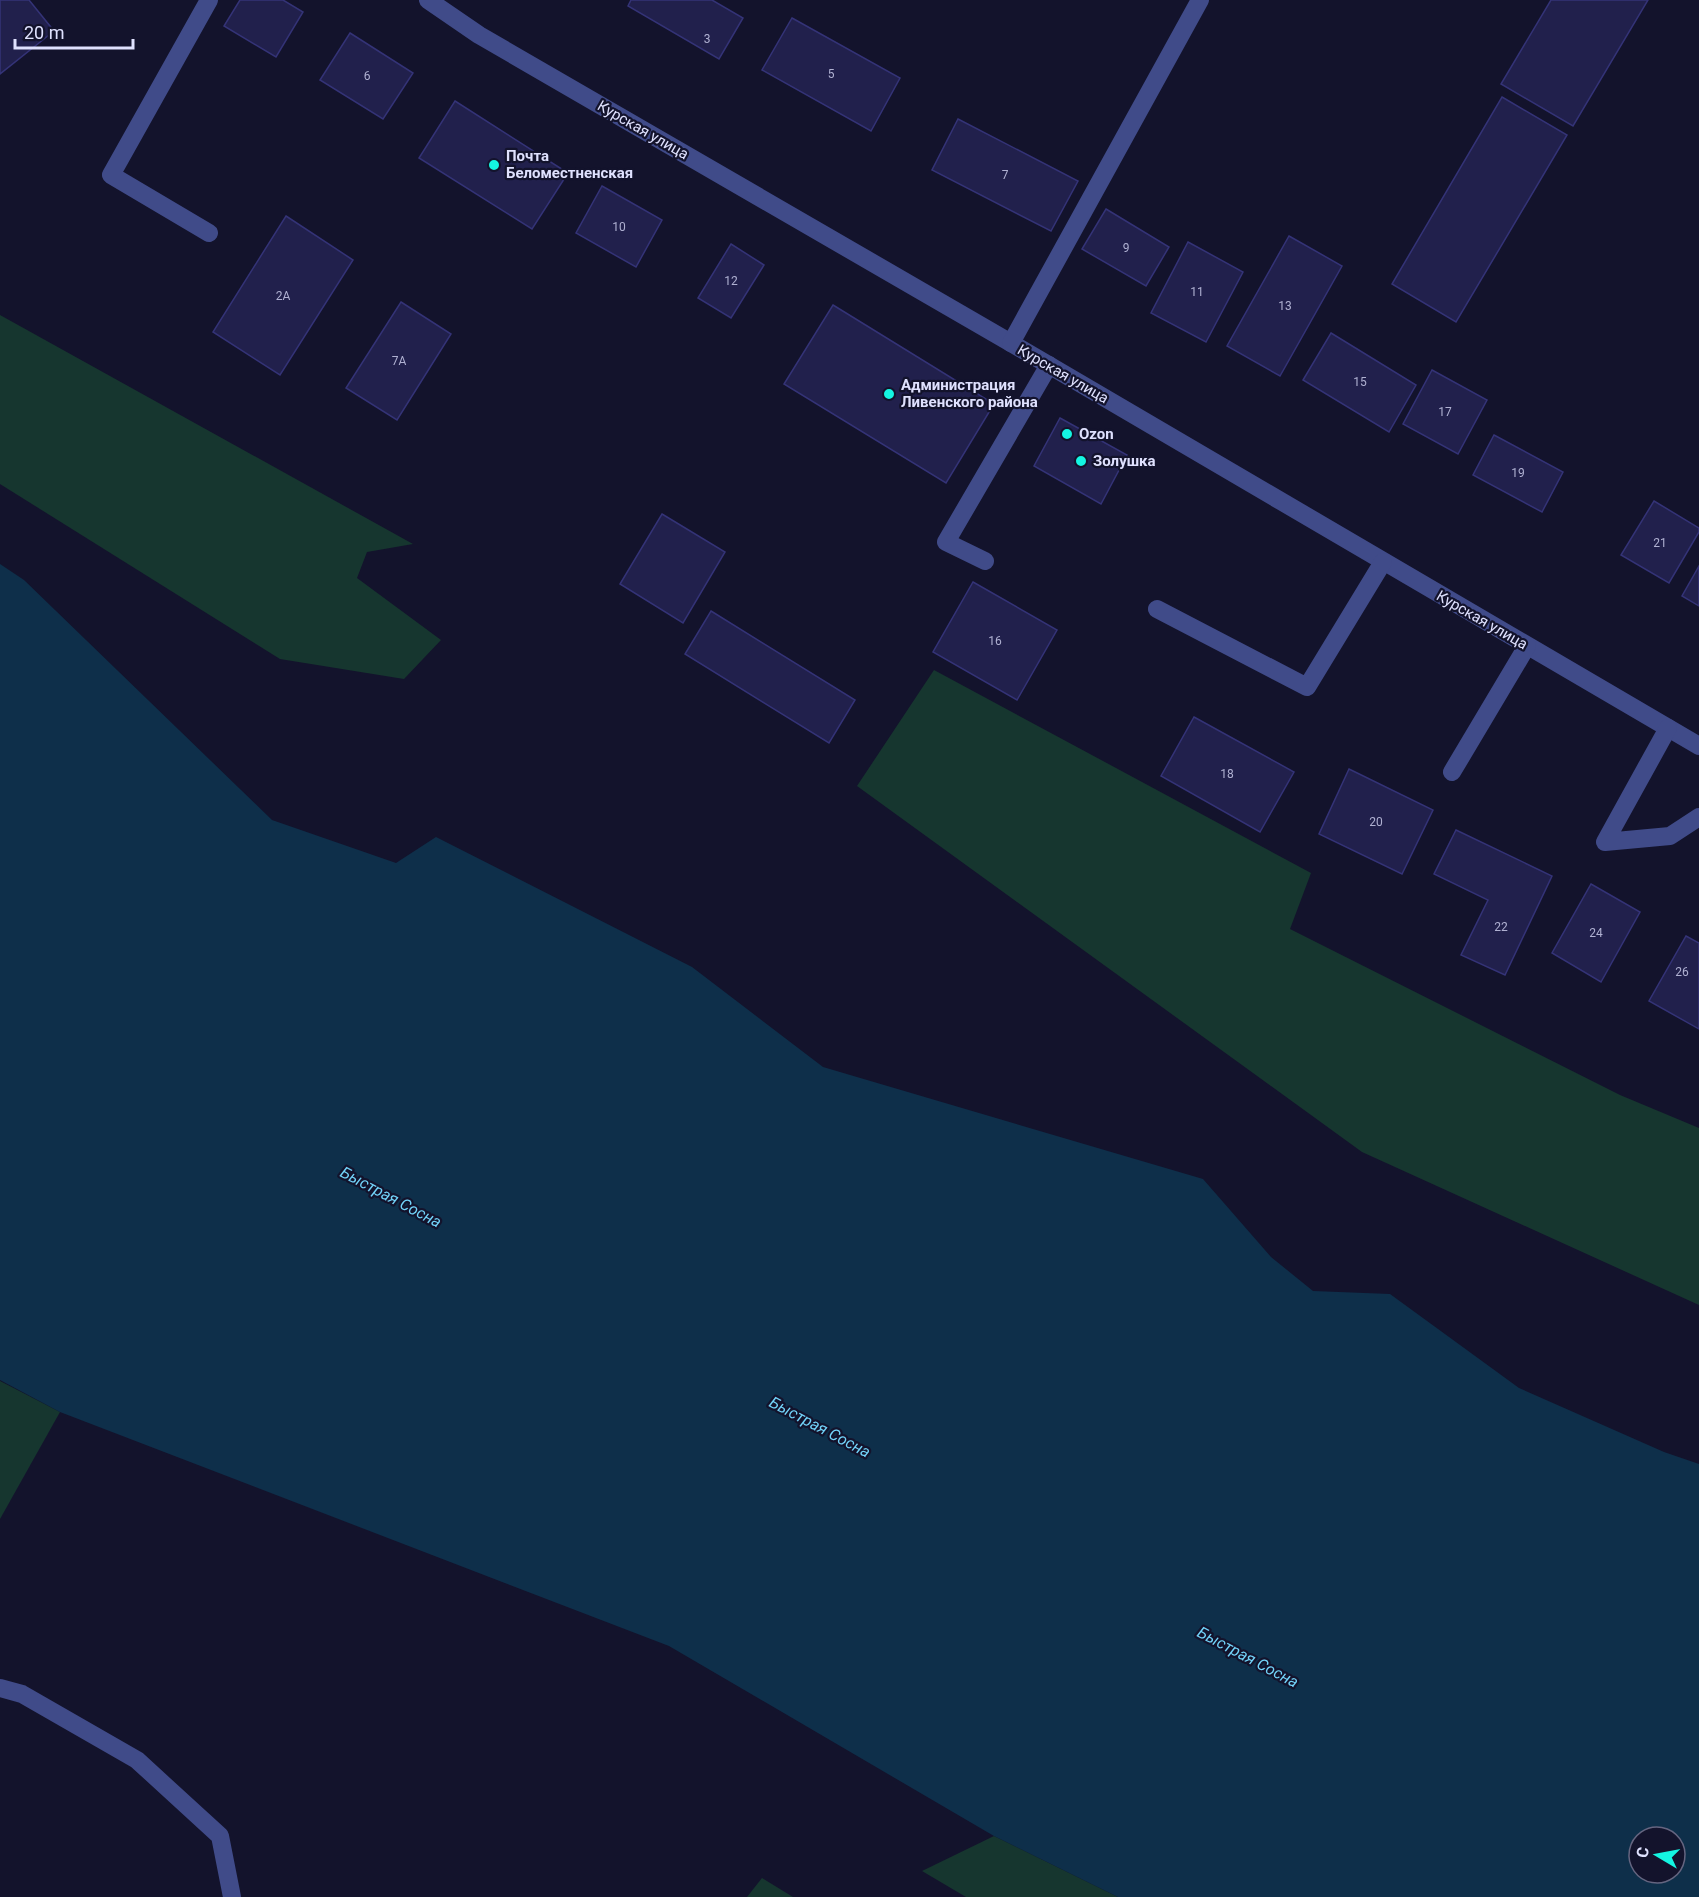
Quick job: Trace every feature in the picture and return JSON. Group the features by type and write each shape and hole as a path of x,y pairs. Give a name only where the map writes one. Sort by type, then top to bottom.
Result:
{"street":[{"path":"209,0 111,174 209,233"},
{"name":"Курская улица","path":"428,0 479,35 1699,746"},
{"path":"1011,343 1200,0"},
{"path":"985,561 946,542 1048,365"},
{"path":"1157,609 1307,687 1383,562"},
{"path":"1452,772 1527,646"},
{"path":"1668,728 1605,842 1670,836 1699,817"},
{"path":"0,1688 22,1694 137,1760 220,1836 232,1897"}],"green space":[{"path":"0,315 413,544 367,552 357,578 441,640 404,679 280,659 0,484"},
{"path":"934,670 1311,873 1290,929 1620,1095 1699,1128 1699,1305 1362,1152 857,786"},
{"path":"0,1381 60,1412 0,1519"},
{"path":"994,1836 1118,1897 966,1897 922,1871"},
{"path":"762,1878 793,1897 747,1897"}],"water":[{"name":"Быстрая Сосна","path":"0,564 24,580 272,820 396,863 436,837 692,967 823,1067 1203,1179 1271,1257 1313,1291 1390,1294 1519,1388 1664,1452 1699,1464 1699,1897 1118,1897 994,1836 669,1646 60,1412 0,1380"}],"building":[{"path":"0,0 29,0 54,31 0,74"},
{"path":"240,0 283,0 303,12 276,57 224,26"},
{"path":"631,0 712,0 743,18 719,59 628,6"},
{"path":"1551,0 1648,0 1573,126 1501,84"},
{"path":"792,18 900,78 871,131 762,70"},
{"path":"350,33 413,73 383,119 320,80"},
{"path":"1502,97 1567,135 1456,322 1392,284"},
{"name":"Почта Беломестненская","path":"455,101 568,173 532,229 419,158"},
{"path":"958,119 1078,181 1051,231 932,170"},
{"path":"602,186 662,220 636,267 576,233"},
{"path":"1106,209 1169,247 1146,286 1082,249"},
{"path":"286,216 353,260 280,375 213,332"},
{"path":"1289,236 1342,266 1280,376 1227,346"},
{"path":"1188,242 1243,272 1206,342 1151,313"},
{"path":"731,244 764,265 731,318 698,298"},
{"path":"401,302 451,334 397,420 346,388"},
{"name":"Администрация Ливенского района","path":"833,305 994,404 946,483 784,384"},
{"path":"1331,333 1416,385 1389,432 1303,380"},
{"path":"1432,370 1487,400 1458,454 1403,424"},
{"name":"Золушка","path":"1060,418 1127,455 1101,504 1034,466"},
{"path":"1494,435 1563,472 1542,512 1473,475"},
{"path":"1654,501 1699,528 1699,532 1669,583 1621,555"},
{"path":"662,514 725,552 683,623 620,584"},
{"path":"1699,566 1699,606 1682,596"},
{"path":"973,582 1057,630 1017,700 933,652"},
{"path":"711,611 855,700 829,743 685,654"},
{"path":"1194,717 1294,772 1260,832 1161,776"},
{"path":"1349,769 1433,810 1402,874 1319,834"},
{"path":"1456,830 1552,876 1505,975 1461,955 1488,900 1434,874"},
{"path":"1591,884 1640,912 1601,982 1552,953"},
{"path":"1686,936 1699,943 1699,1029 1649,1001"}],"place":[{"name":"Почта Беломестненская","path":"494,165"},
{"name":"Администрация Ливенского района","path":"889,394"},
{"name":"Ozon","path":"1067,434"},
{"name":"Золушка","path":"1081,461"}]}
